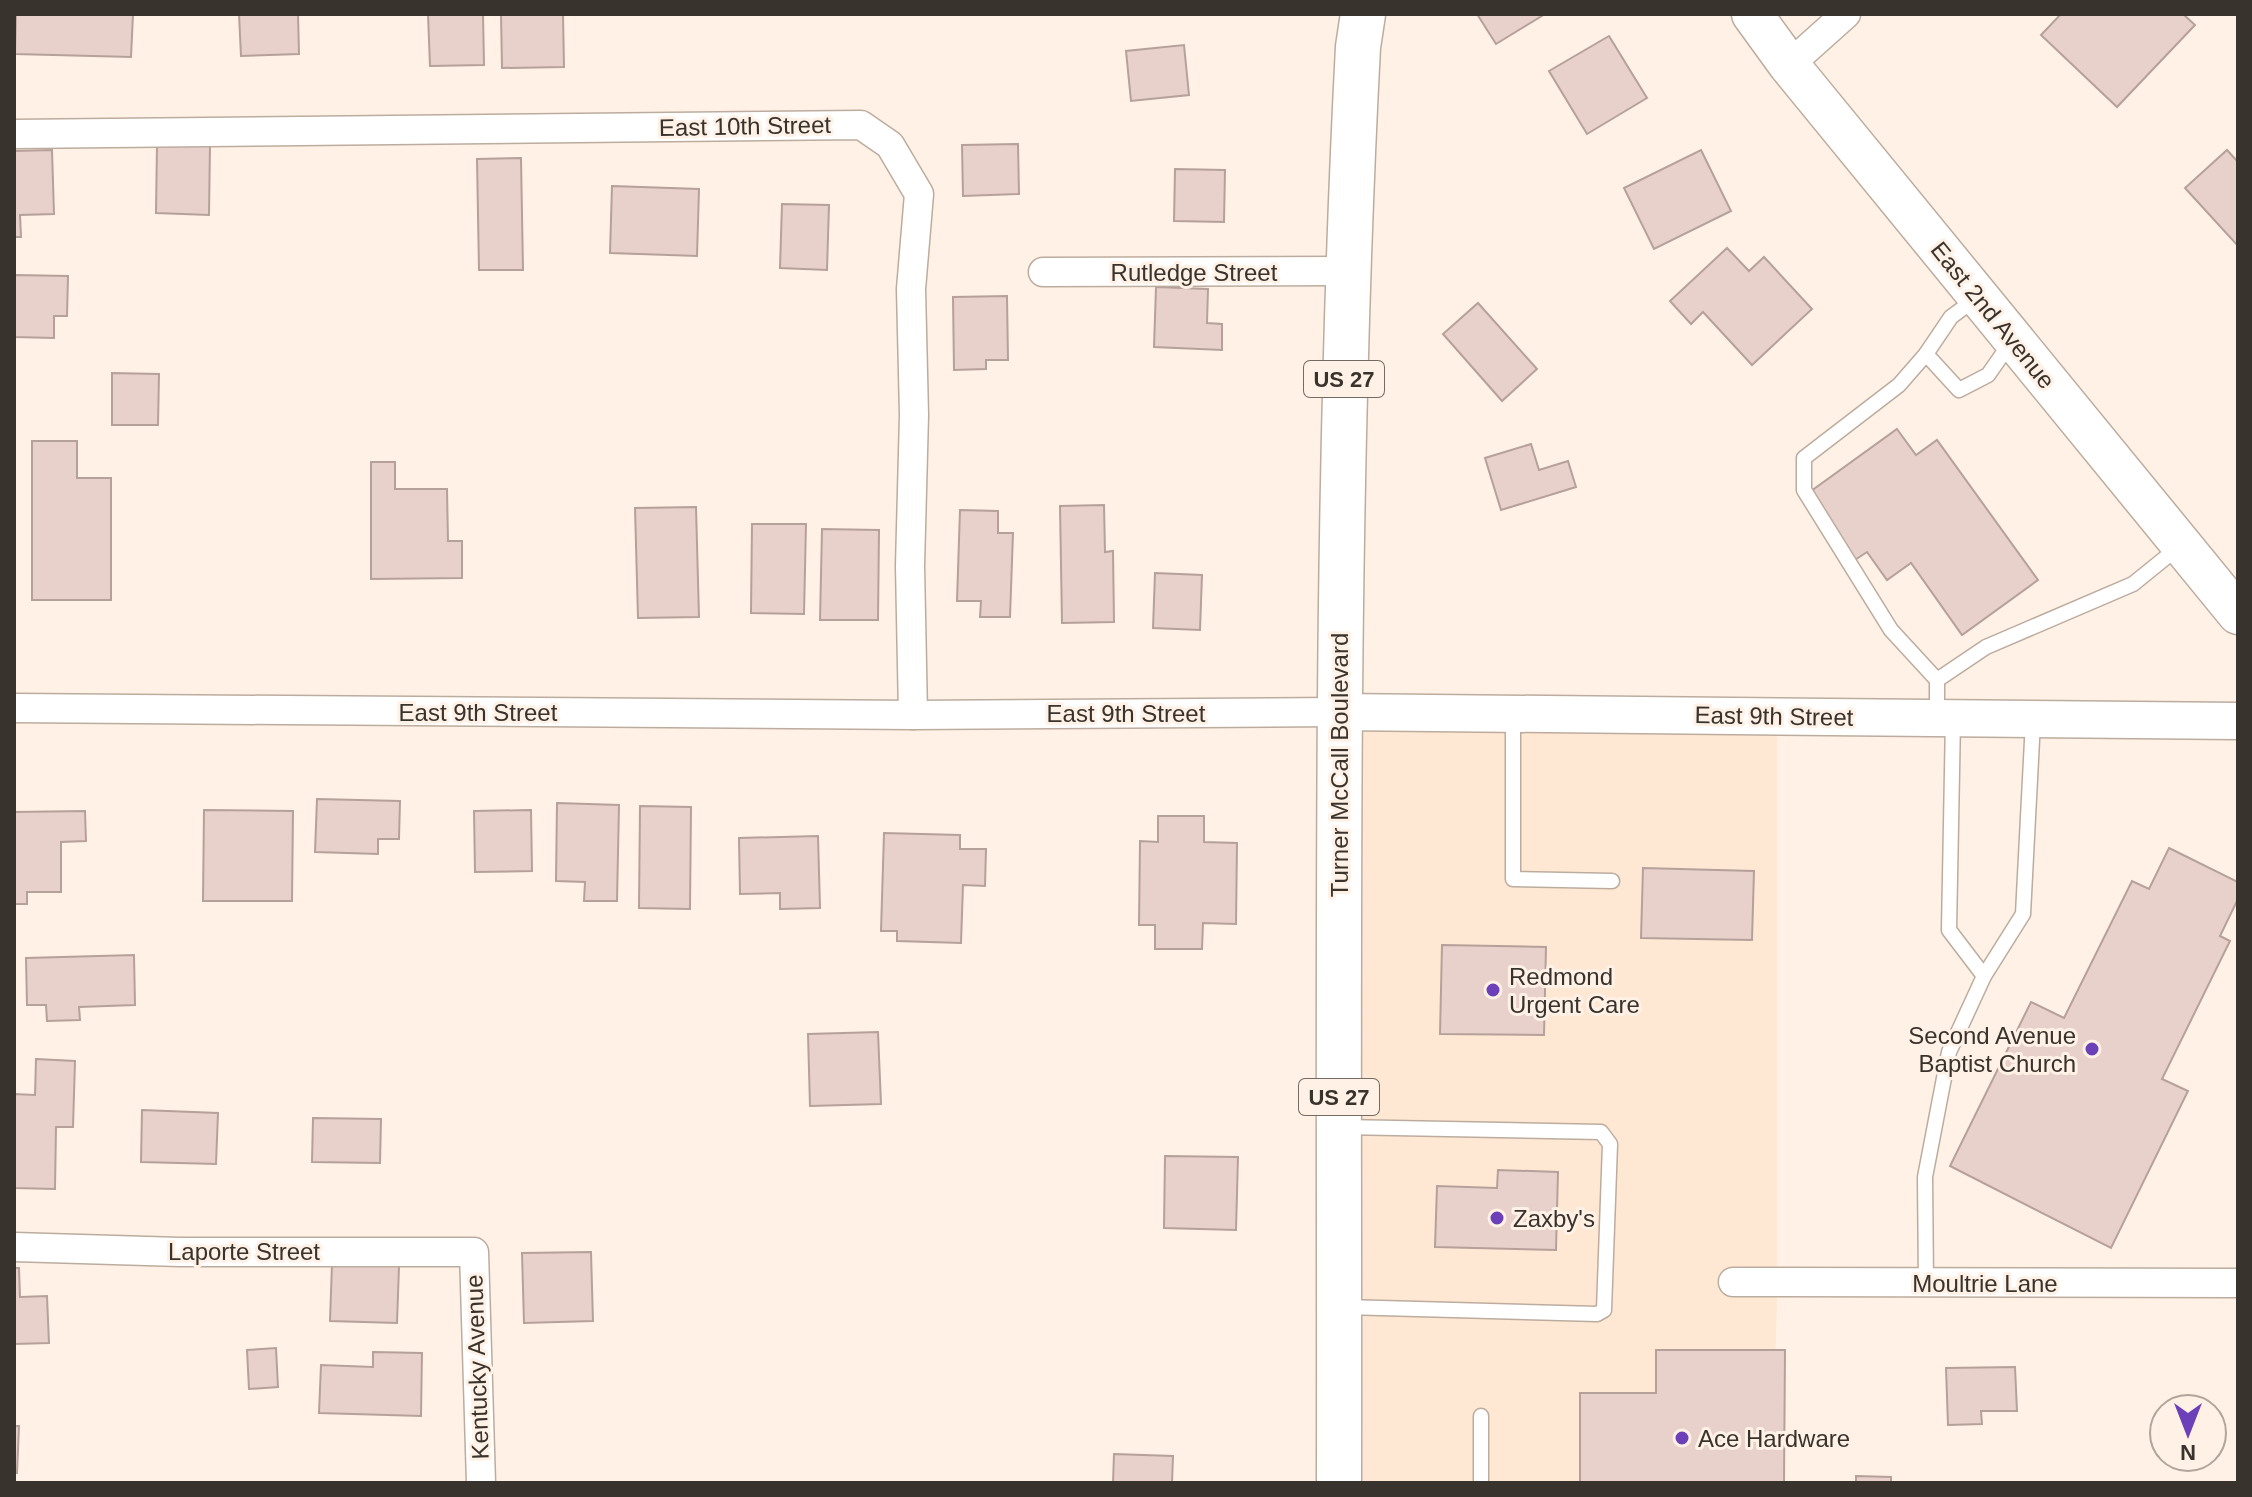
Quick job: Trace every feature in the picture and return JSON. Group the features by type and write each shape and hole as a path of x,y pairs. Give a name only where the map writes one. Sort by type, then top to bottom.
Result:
{"main road":[{"name":"East 2nd Avenue","path":"1752,14 1789,65 2238,614"},
{"name":"Turner McCall Boulevard","path":"1339,1483 1338,712 1346,271 1358,25"}],"street":[{"path":"1789,65 1846,14"},
{"name":"East 10th Street","path":"14,134 861,125 890,145 919,194 911,289 914,415 910,566 913,715"},
{"name":"Rutledge Street","path":"1043,272 1346,271"},
{"name":"East 9th Street","path":"14,708 913,715 1513,713 2238,721"},
{"name":"Laporte Street","path":"14,1247 180,1252 474,1252"},
{"name":"Kentucky Avenue","path":"474,1252 481,1483"},
{"name":"Moultrie Lane","path":"1733,1282 2238,1283"}],"lane":[{"path":"1978,297 1951,317 1926,354 1899,385 1804,458 1804,490 1891,630 1937,680 1945,718 1949,930 1984,976"},
{"path":"1926,354 1959,390 1988,375 2013,339"},
{"path":"1937,680 1986,647 2133,584 2182,545"},
{"path":"1513,713 1513,879 1612,881"},
{"path":"1926,1283 1925,1177 1949,1052 1984,976 2023,914 2033,719"},
{"path":"1339,1127 1601,1132 1610,1144 1604,1310 1597,1314 1339,1307"},
{"path":"1481,1416 1481,1483"}],"shaded area":[{"path":"1338,712 1777,717 1777,1301 1772,1483 1339,1483"}],"building":[{"path":"16,14 133,14 131,57 15,54"},
{"path":"239,14 298,14 299,54 241,56"},
{"path":"428,14 483,14 484,65 430,66"},
{"path":"501,14 563,14 564,67 502,68"},
{"path":"1477,14 1545,14 1496,44"},
{"path":"2061,14 2183,14 2195,25 2117,107 2041,35"},
{"path":"1609,36 1647,98 1587,134 1549,71"},
{"path":"1184,45 1189,95 1131,101 1126,51"},
{"path":"157,144 210,145 209,215 156,213"},
{"path":"1018,144 1019,194 963,196 962,145"},
{"path":"52,150 54,214 20,215 21,237 14,237 14,151"},
{"path":"1701,150 1731,211 1654,249 1624,188"},
{"path":"2227,150 2238,162 2238,246 2185,188"},
{"path":"521,158 523,270 479,270 477,159"},
{"path":"1175,169 1225,170 1224,222 1174,221"},
{"path":"612,186 699,189 697,256 610,253"},
{"path":"782,204 829,205 827,270 780,268"},
{"path":"1727,248 1749,271 1764,257 1812,309 1752,365 1703,312 1691,324 1670,301"},
{"path":"14,275 68,276 67,316 54,316 54,338 14,337"},
{"path":"1156,287 1208,289 1207,323 1222,324 1222,350 1154,347"},
{"path":"1007,296 1008,360 986,360 986,369 954,370 953,297"},
{"path":"1478,303 1537,369 1502,401 1443,334"},
{"path":"112,373 159,374 158,425 112,425"},
{"path":"1897,429 1916,455 1937,440 2038,580 1962,635 1911,563 1887,580 1867,552 1855,560 1807,494"},
{"path":"32,441 77,441 77,478 111,478 111,600 32,600"},
{"path":"1531,444 1539,470 1568,461 1576,487 1501,510 1485,458"},
{"path":"371,462 395,462 395,489 447,489 448,541 462,541 462,578 371,579"},
{"path":"1104,505 1105,552 1113,551 1114,622 1062,623 1060,506"},
{"path":"696,507 699,617 638,618 635,508"},
{"path":"960,510 998,511 998,533 1013,533 1010,617 980,617 981,601 957,601"},
{"path":"752,524 806,524 804,614 751,613"},
{"path":"822,529 879,530 878,620 820,620"},
{"path":"1155,573 1202,575 1200,630 1153,628"},
{"path":"317,799 400,801 399,839 378,839 378,854 315,852"},
{"path":"557,803 619,805 617,901 584,901 585,882 556,881"},
{"path":"640,806 691,807 690,909 639,908"},
{"path":"204,810 293,811 292,901 203,901"},
{"path":"531,810 532,871 475,872 474,811"},
{"path":"85,811 86,841 61,842 61,892 27,892 27,904 14,904 14,812"},
{"path":"1158,816 1204,816 1204,842 1237,843 1236,924 1203,923 1202,949 1155,949 1155,925 1139,925 1140,841 1158,842"},
{"path":"884,833 960,835 960,849 986,849 985,886 963,885 961,943 897,941 897,931 881,931"},
{"path":"818,836 820,908 780,909 780,893 740,894 739,838"},
{"name":"Second Avenue Baptist Church","path":"2169,848 2238,882 2238,899 2220,936 2230,941 2162,1079 2188,1091 2111,1248 1950,1166 2031,1002 2064,1018 2132,881 2149,889"},
{"path":"1643,868 1754,871 1752,940 1641,938"},
{"name":"Redmond Urgent Care","path":"1442,945 1546,947 1544,1035 1440,1034"},
{"path":"134,955 135,1005 79,1007 80,1020 47,1021 46,1005 27,1005 26,958"},
{"path":"878,1032 881,1104 810,1106 808,1034"},
{"path":"36,1059 75,1061 73,1127 56,1127 55,1189 14,1188 14,1094 35,1095"},
{"path":"142,1110 218,1113 216,1164 141,1162"},
{"path":"313,1118 381,1119 380,1163 312,1162"},
{"path":"1165,1156 1238,1157 1236,1230 1164,1228"},
{"name":"Zaxby's","path":"1498,1170 1558,1172 1556,1250 1435,1247 1437,1186 1497,1188"},
{"path":"591,1252 593,1321 524,1323 522,1253"},
{"path":"332,1264 399,1266 397,1323 330,1321"},
{"path":"14,1268 19,1268 20,1297 47,1296 49,1343 14,1344"},
{"path":"276,1348 278,1387 249,1389 247,1350"},
{"name":"Ace Hardware","path":"1656,1350 1785,1350 1784,1483 1580,1483 1580,1393 1656,1393"},
{"path":"373,1352 422,1353 421,1416 319,1413 321,1365 373,1367"},
{"path":"2015,1367 2017,1411 1981,1411 1982,1424 1948,1425 1946,1368"},
{"path":"14,1426 19,1426 17,1473 14,1473"},
{"path":"1114,1454 1173,1456 1172,1483 1113,1483"},
{"path":"1856,1476 1891,1477 1891,1483 1856,1483"}],"place":[{"name":"Redmond Urgent Care","path":"1493,990"},
{"name":"Second Avenue Baptist Church","path":"2092,1049"},
{"name":"Zaxby's","path":"1497,1218"},
{"name":"Ace Hardware","path":"1682,1438"}]}
